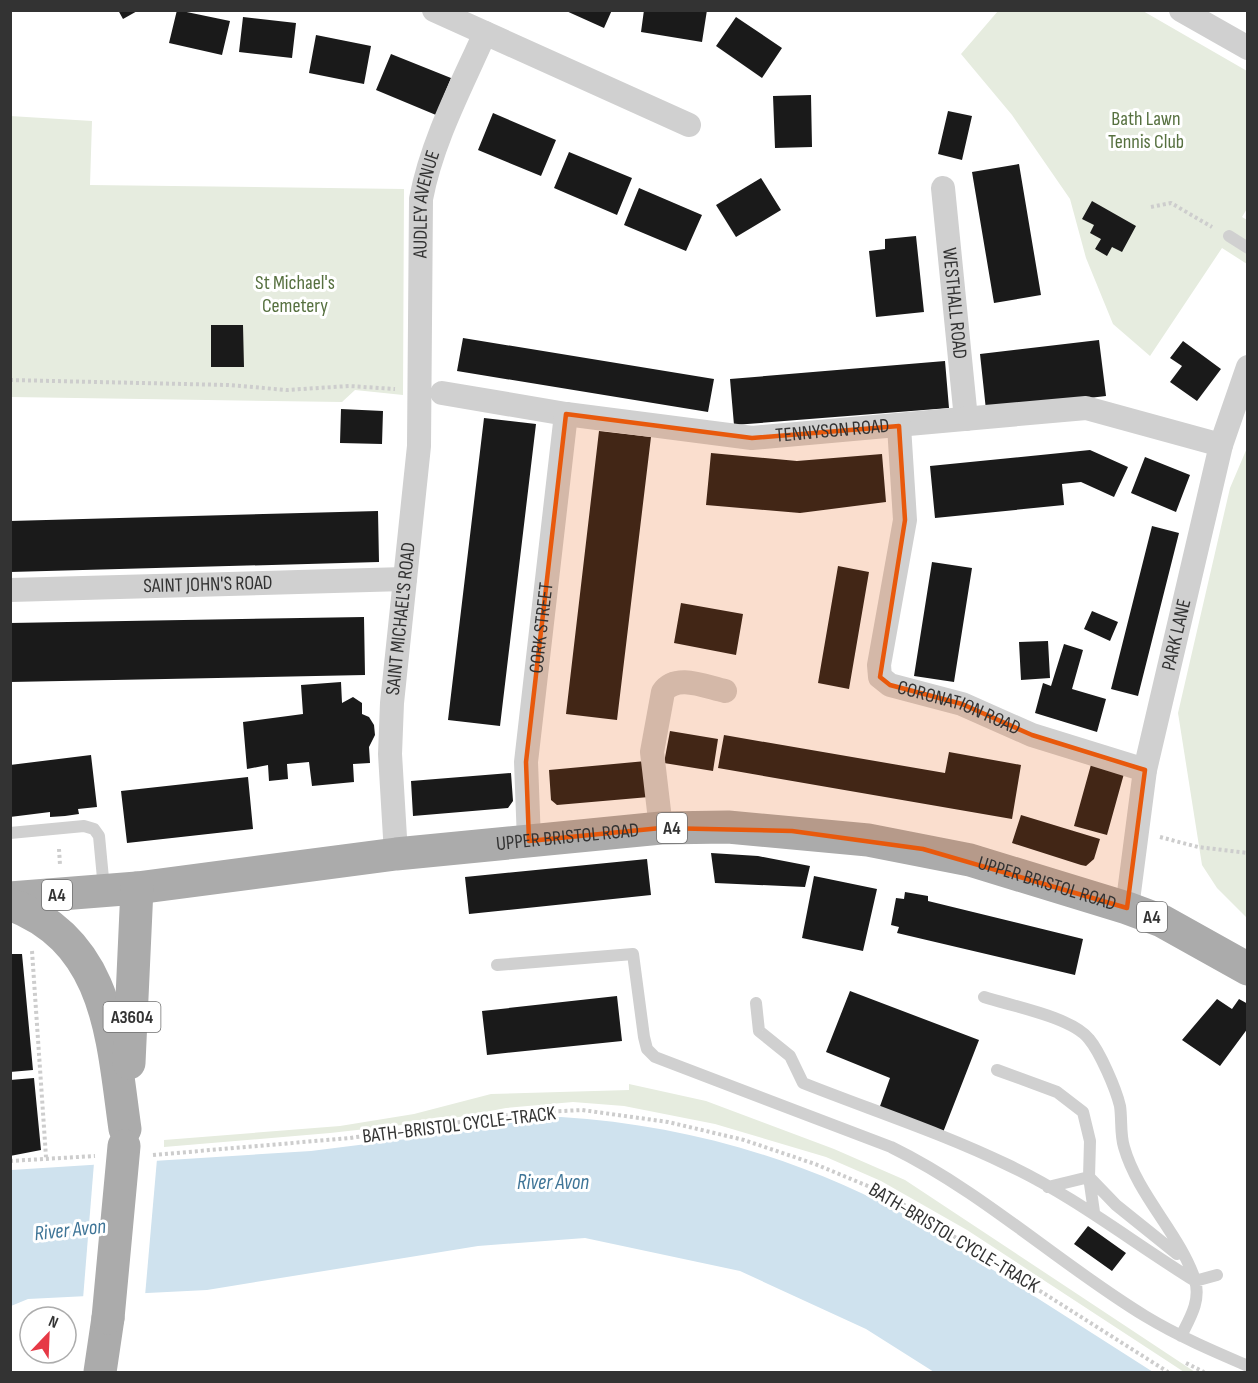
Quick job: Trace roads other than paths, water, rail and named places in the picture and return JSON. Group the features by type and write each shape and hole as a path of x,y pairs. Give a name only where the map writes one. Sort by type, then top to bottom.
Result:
{"main road":[{"name":"UPPER BRISTOL ROAD","path":"10,898 137,888 396,854 661,828 728,827 792,831 923,849 1127,908 1162,921 1248,969"},
{"name":"A3604","path":"100,1372 126,1147 137,888"},
{"name":"A3604","path":"10,903 46,922 61,934 86,963 98,987 111,1032 126,1147"}],"street":[{"path":"434,10 688,124"},
{"path":"1181,10 1248,48"},
{"name":"AUDLEY AVENUE","path":"428,390 421,199 435,146 486,33"},
{"name":"WESTHALL ROAD","path":"943,188 966,419"},
{"name":"PARK LANE","path":"1127,908 1145,770 1221,445 1248,367"},
{"name":"TENNYSON ROAD","path":"428,390 566,414 752,438 1086,408 1221,445"},
{"name":"SAINT MICHAEL'S ROAD","path":"396,854 391,744 405,579 419,446 428,390"},
{"name":"CORK STREET","path":"529,842 526,762 566,414"},
{"name":"CORONATION ROAD","path":"899,426 905,520 879,665 880,677 890,685 962,704 1032,735 1145,770"},
{"name":"SAINT JOHN'S ROAD","path":"10,590 405,579"},
{"path":"661,828 652,752 663,692 668,685 679,681 725,691"}],"lane":[{"path":"1229,236 1248,248"},
{"path":"10,833 84,826 94,829 99,836 104,891"},
{"path":"497,965 633,954 644,1037 647,1049 655,1057 891,1148 922,1163 956,1183 1144,1315 1181,1336 1248,1366"},
{"path":"984,997 1069,1024 1089,1038 1102,1060 1119,1104 1123,1146 1146,1197 1185,1260 1195,1281 1197,1297 1181,1336"},
{"path":"756,1003 759,1032 790,1056 803,1083 1007,1164 1094,1212 1135,1243 1195,1281 1217,1275"},
{"path":"996,1070 1057,1092 1083,1112 1090,1141 1089,1177 1094,1212"},
{"path":"1089,1177 1116,1205 1185,1260"},
{"path":"1048,1187 1089,1177"}],"water":[{"name":"River Avon","path":"561,1117 656,1128 702,1138 747,1150 836,1182 921,1224 1153,1372 934,1372 866,1329 740,1271 585,1238 478,1246 207,1290 28,1299 11,1306 11,1170 311,1151 446,1134 517,1120"}],"park label":[{"name":"Bath Lawn Tennis Club","path":"1146,130"},
{"name":"St Michael's Cemetery","path":"295,294"}]}
